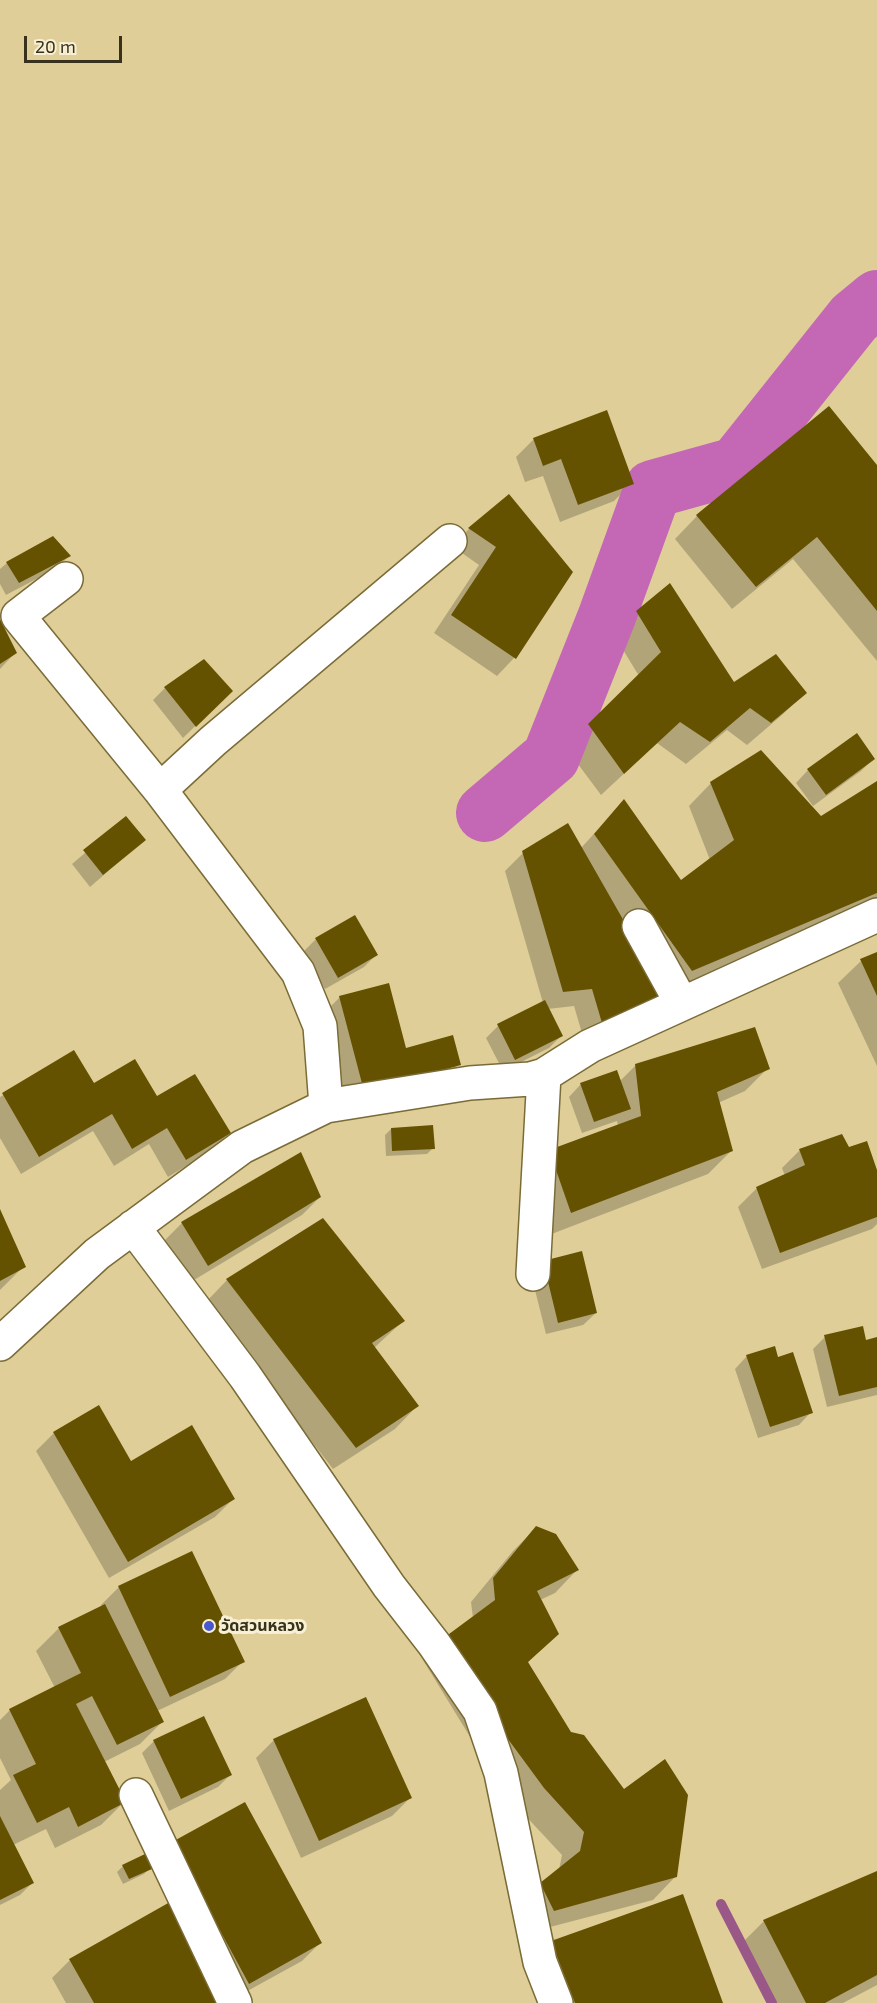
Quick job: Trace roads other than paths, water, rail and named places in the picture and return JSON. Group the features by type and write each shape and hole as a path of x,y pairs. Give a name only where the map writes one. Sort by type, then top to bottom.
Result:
{"street":[{"path":"160,790 213,741 450,541"},
{"path":"66,579 18,616 160,790 298,972 320,1026 326,1106"},
{"path":"0,1344 97,1254 242,1147 326,1106 470,1083 544,1076 591,1046 877,915"},
{"path":"639,926 682,1004"},
{"path":"533,1274 544,1076"},
{"path":"134,1227 246,1376 389,1586 434,1644 480,1711 501,1773 540,1962 556,2003"},
{"path":"136,1795 235,2003"}],"waterway":[{"path":"485,813 551,757 607,616 653,489 736,466 854,318 877,299"},
{"path":"721,1904 772,2003"}],"place":[{"name":"วัดสวนหลวง","path":"209,1626"}]}
